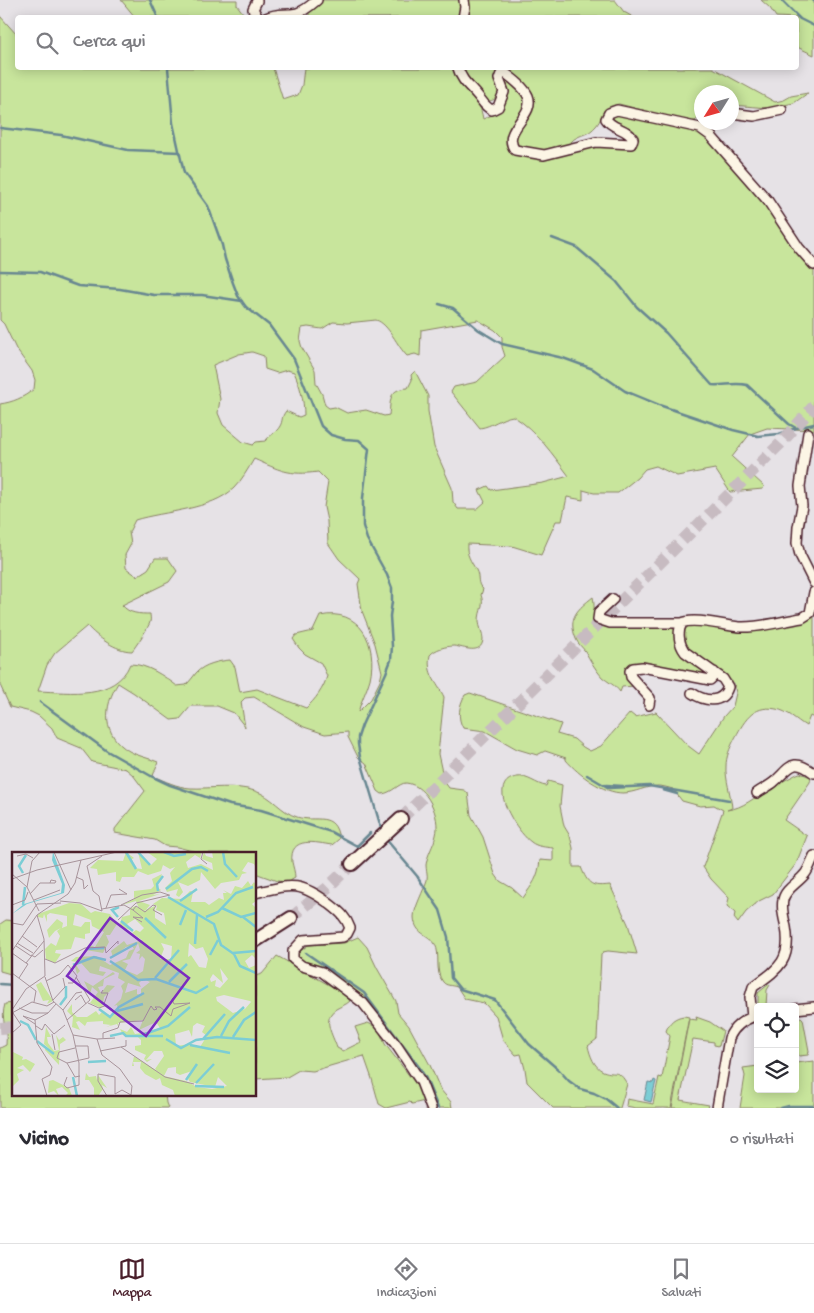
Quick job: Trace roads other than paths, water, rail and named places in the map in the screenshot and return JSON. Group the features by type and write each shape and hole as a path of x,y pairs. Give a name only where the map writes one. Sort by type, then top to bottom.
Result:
{"main road":[{"path":"352,864 401,819"},
{"path":"256,940 291,918"}],"street":[{"path":"273,15 302,11 317,0"},
{"path":"464,0 464,15"},
{"path":"256,15 253,9 257,1"},
{"path":"458,70 467,85 486,107 492,110 498,107 504,92 499,79 501,74 506,73 526,93 529,99 525,114 511,136 511,145 515,150 544,155 596,142 630,144 633,139 632,136 609,123 606,119 610,113 617,110 694,123"},
{"path":"739,114 754,116 782,110"},
{"path":"707,130 768,201 799,248 814,265"},
{"path":"808,434 800,486 802,506 797,544 800,555 814,583"},
{"path":"613,599 599,612 598,619 610,623 682,623 686,621 743,627 802,618 810,613 814,592"},
{"path":"682,623 679,632 681,647 727,684 727,690 723,695 707,700 692,693"},
{"path":"649,706 650,698 630,675 632,668 642,667 710,680 714,672"},
{"path":"757,793 774,782 792,765 796,764 805,767 814,773"},
{"path":"754,1010 751,991 753,987 777,969 787,953 788,944 782,906 783,899 789,889 805,874 814,856"},
{"path":"256,893 292,886 306,888 342,913 348,921 350,928 347,934 343,937 303,940 292,951 293,959 302,966 322,972 364,1004 397,1046 421,1082 430,1108"},
{"path":"799,1009 814,1007"},
{"path":"717,1108 729,1038 733,1030 741,1022 754,1016"}],"water":[{"path":"654,1080 656,1081 651,1102 644,1100 648,1082 653,1083"}],"waterway":[{"path":"150,0 157,15"},
{"path":"781,0 796,15"},
{"path":"799,18 814,26"},
{"path":"168,70 173,123 184,173 208,206 238,296 246,307 269,325 294,359 321,426 331,435 359,440 369,449 363,498 363,526 367,539 392,588 390,616 392,646 391,660 362,725 358,744 360,757 382,831"},
{"path":"0,128 61,135 128,150 180,152"},
{"path":"552,238 576,247 616,281 637,307 666,333 712,385 747,385 789,424 796,428"},
{"path":"0,271 40,272 78,286 120,289 154,295 202,295 242,301"},
{"path":"439,304 453,308 479,330 502,344 563,358 593,369 625,391 659,405 733,430 758,436 779,434 814,424"},
{"path":"40,702 107,751 170,785 230,805 261,810 331,832 357,846 370,833"},
{"path":"587,775 609,788 649,786 729,800"},
{"path":"606,785 623,786"},
{"path":"663,790 677,794"},
{"path":"385,838 417,876 440,910 448,937 451,978 460,989 495,1000 529,1044 569,1081 580,1089 606,1099 617,1108"},
{"path":"306,953 364,993 419,1067 438,1108"},
{"path":"0,984 12,985"},
{"path":"781,1108 789,1106 814,1106"}],"tunnel":[{"path":"401,819 780,444 814,406"},
{"path":"291,918 352,864"},
{"path":"0,1028 12,1027"}]}
